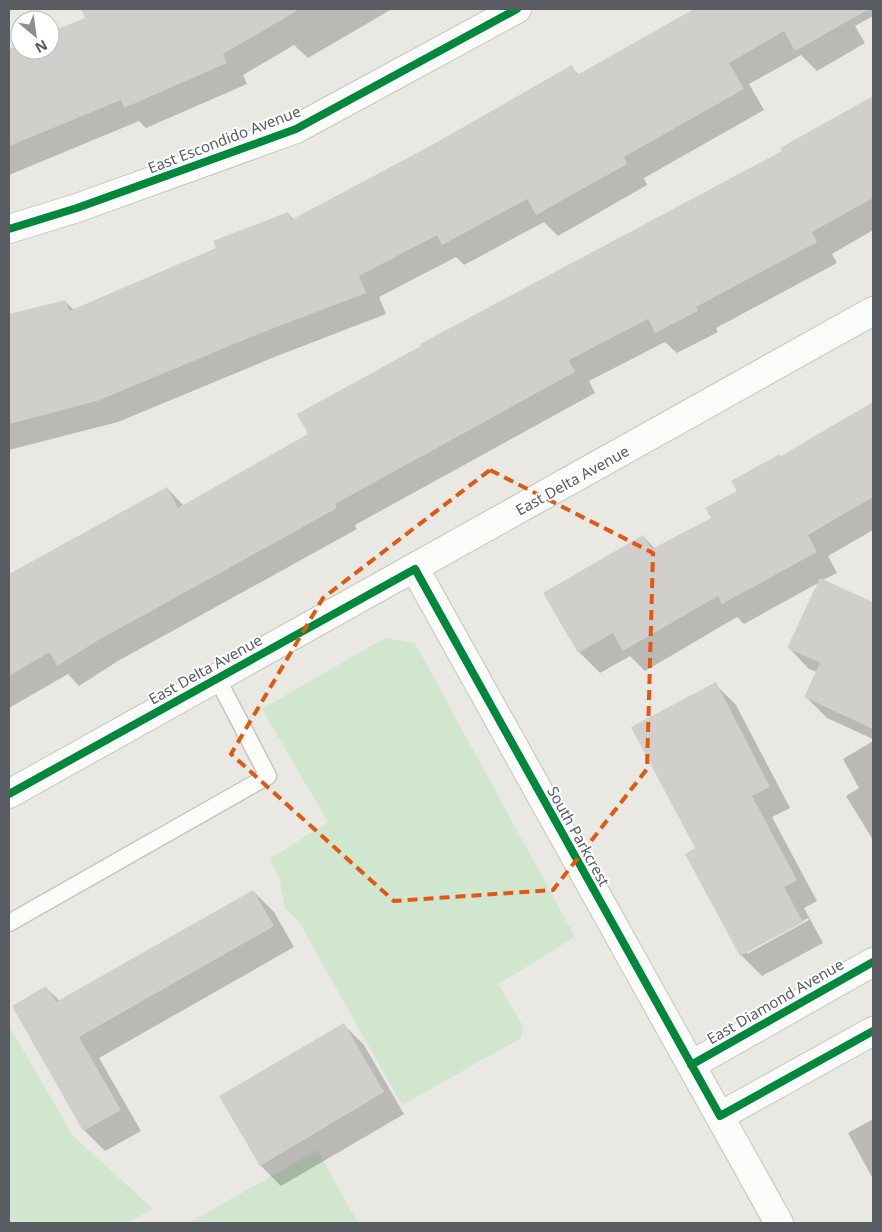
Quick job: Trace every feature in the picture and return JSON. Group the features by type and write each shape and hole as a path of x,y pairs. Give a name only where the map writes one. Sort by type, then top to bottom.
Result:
{"street":[{"name":"East Escondido Avenue","path":"9,229 77,208 296,129 517,9"},
{"name":"East Delta Avenue","path":"9,794 415,569 873,311"},
{"name":"South Parkcrest","path":"415,569 778,1223"},
{"name":"East Diamond Avenue","path":"691,1065 873,962"},
{"path":"720,1116 873,1031"}],"lane":[{"path":"9,923 268,776 217,678"}],"highlighted area":[{"path":"490,470 653,553 647,769 553,890 394,901 231,754 323,598"}],"green space":[{"path":"385,638 415,643 575,937 498,984 523,1026 521,1038 402,1105 299,922 285,908 279,877 270,859 328,822 262,709"},
{"path":"9,1026 73,1136 153,1209 126,1223 9,1223"},
{"path":"317,1150 358,1223 189,1223"}],"building":[{"path":"81,9 300,9 223,54 227,63 124,108 121,100 9,146 9,49 10,60 60,60 60,28 85,18"},
{"path":"694,9 869,9 795,51 784,31 729,63 744,89 624,157 627,164 536,215 527,199 442,245 437,235 359,276 366,293 251,337 97,401 9,424 9,314 66,300 69,311 216,248 213,241 288,212 291,220 432,145 572,65 577,75"},
{"path":"873,96 873,198 812,232 817,242 696,307 698,311 655,333 648,319 569,360 575,372 335,504 337,508 97,641 57,666 50,652 9,676 9,574 167,487 178,508 308,434 297,414 421,346 420,344 782,151 780,148"},
{"path":"873,402 873,497 808,535 817,552 722,604 718,596 623,651 613,633 578,653 543,593 643,535 652,549 711,518 705,508 737,491 731,481 780,454 781,456"},
{"path":"820,578 873,602 873,729 804,697 820,663 787,648"},
{"path":"716,682 770,787 752,796 797,880 784,887 803,922 740,956 685,854 695,848 631,727"},
{"path":"253,890 274,926 79,1037 121,1110 83,1131 12,1006 46,986 56,1002"},
{"path":"344,1023 384,1092 260,1166 219,1096"}],"cycle path":[{"path":"9,229 77,208 296,129 517,9"},
{"path":"9,794 415,569 720,1116 873,1031"},
{"path":"691,1065 873,962"}]}
